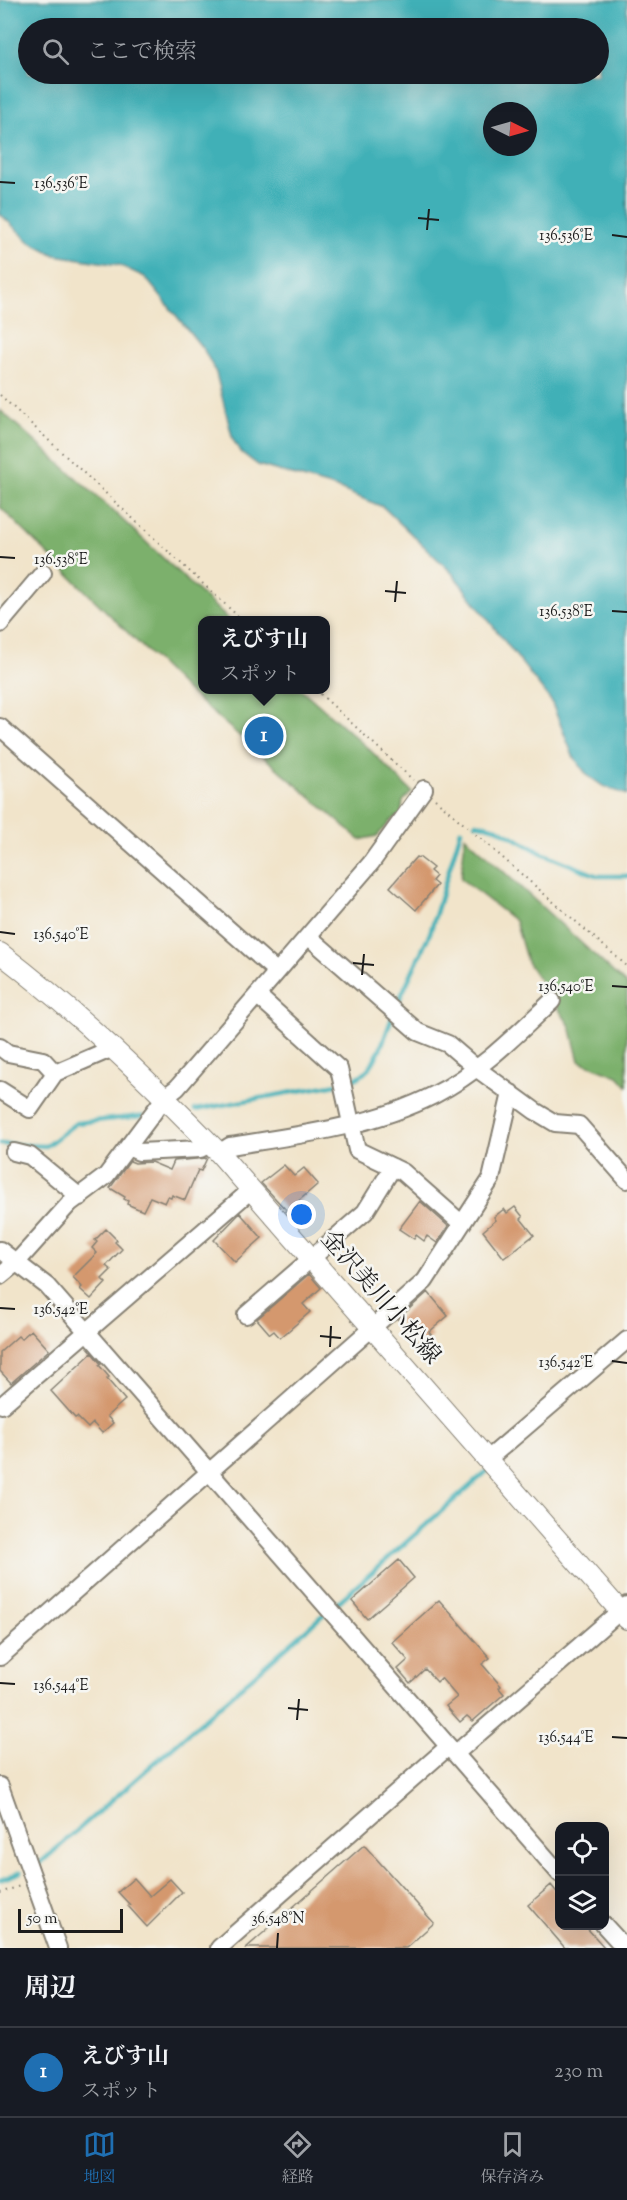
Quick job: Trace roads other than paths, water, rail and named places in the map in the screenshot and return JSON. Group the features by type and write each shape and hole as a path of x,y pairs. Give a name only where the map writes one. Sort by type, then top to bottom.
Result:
{"main road":[{"name":"金沢美川小松線","path":"0,953 53,994 165,1096 214,1148 372,1329 625,1611"}],"street":[{"path":"0,624 43,573"},
{"path":"0,727 277,972"},
{"path":"0,1276 16,1263 70,1203 106,1176 165,1096 177,1088 371,864 424,789"},
{"path":"308,936 418,1032 448,1044 476,1068 555,1123 579,1125 627,1180"},
{"path":"256,995 339,1069 357,1150 403,1172 462,1224"},
{"path":"128,1147 139,1152 214,1148 307,1134 383,1117 435,1095 494,1056 552,1001"},
{"path":"0,1047 8,1053 43,1060 56,1073"},
{"path":"1,1092 30,1109 56,1073 113,1048"},
{"path":"0,1657 426,1281 491,1179 510,1093"},
{"path":"14,1152 30,1156 80,1197"},
{"path":"246,1315 365,1212 393,1167"},
{"path":"2,1405 251,1190"},
{"path":"0,1250 47,1286 555,1868"},
{"path":"488,1459 627,1340"},
{"path":"219,1948 451,1750 625,1611"},
{"path":"0,1786 58,1948"},
{"path":"609,1930 625,1948"}],"water":[{"path":"0,0 627,0 627,795 603,786 587,775 573,756 551,701 452,573 383,507 337,488 258,465 242,453 233,440 216,373 204,350 145,277 119,265 55,255 30,242 0,214"}],"waterway":[{"path":"476,823 497,828 542,853 598,876 627,876"},
{"path":"396,1007 430,933 461,830"},
{"path":"346,1082 365,1073 371,1065 382,1046 393,1015"},
{"path":"195,1110 337,1084"},
{"path":"0,1144 46,1146 76,1123 142,1116"},
{"path":"334,1606 487,1471"},
{"path":"38,1865 324,1614"},
{"path":"0,1880 21,1872"}],"place":[{"name":"えびす山","path":"264,736"}]}
